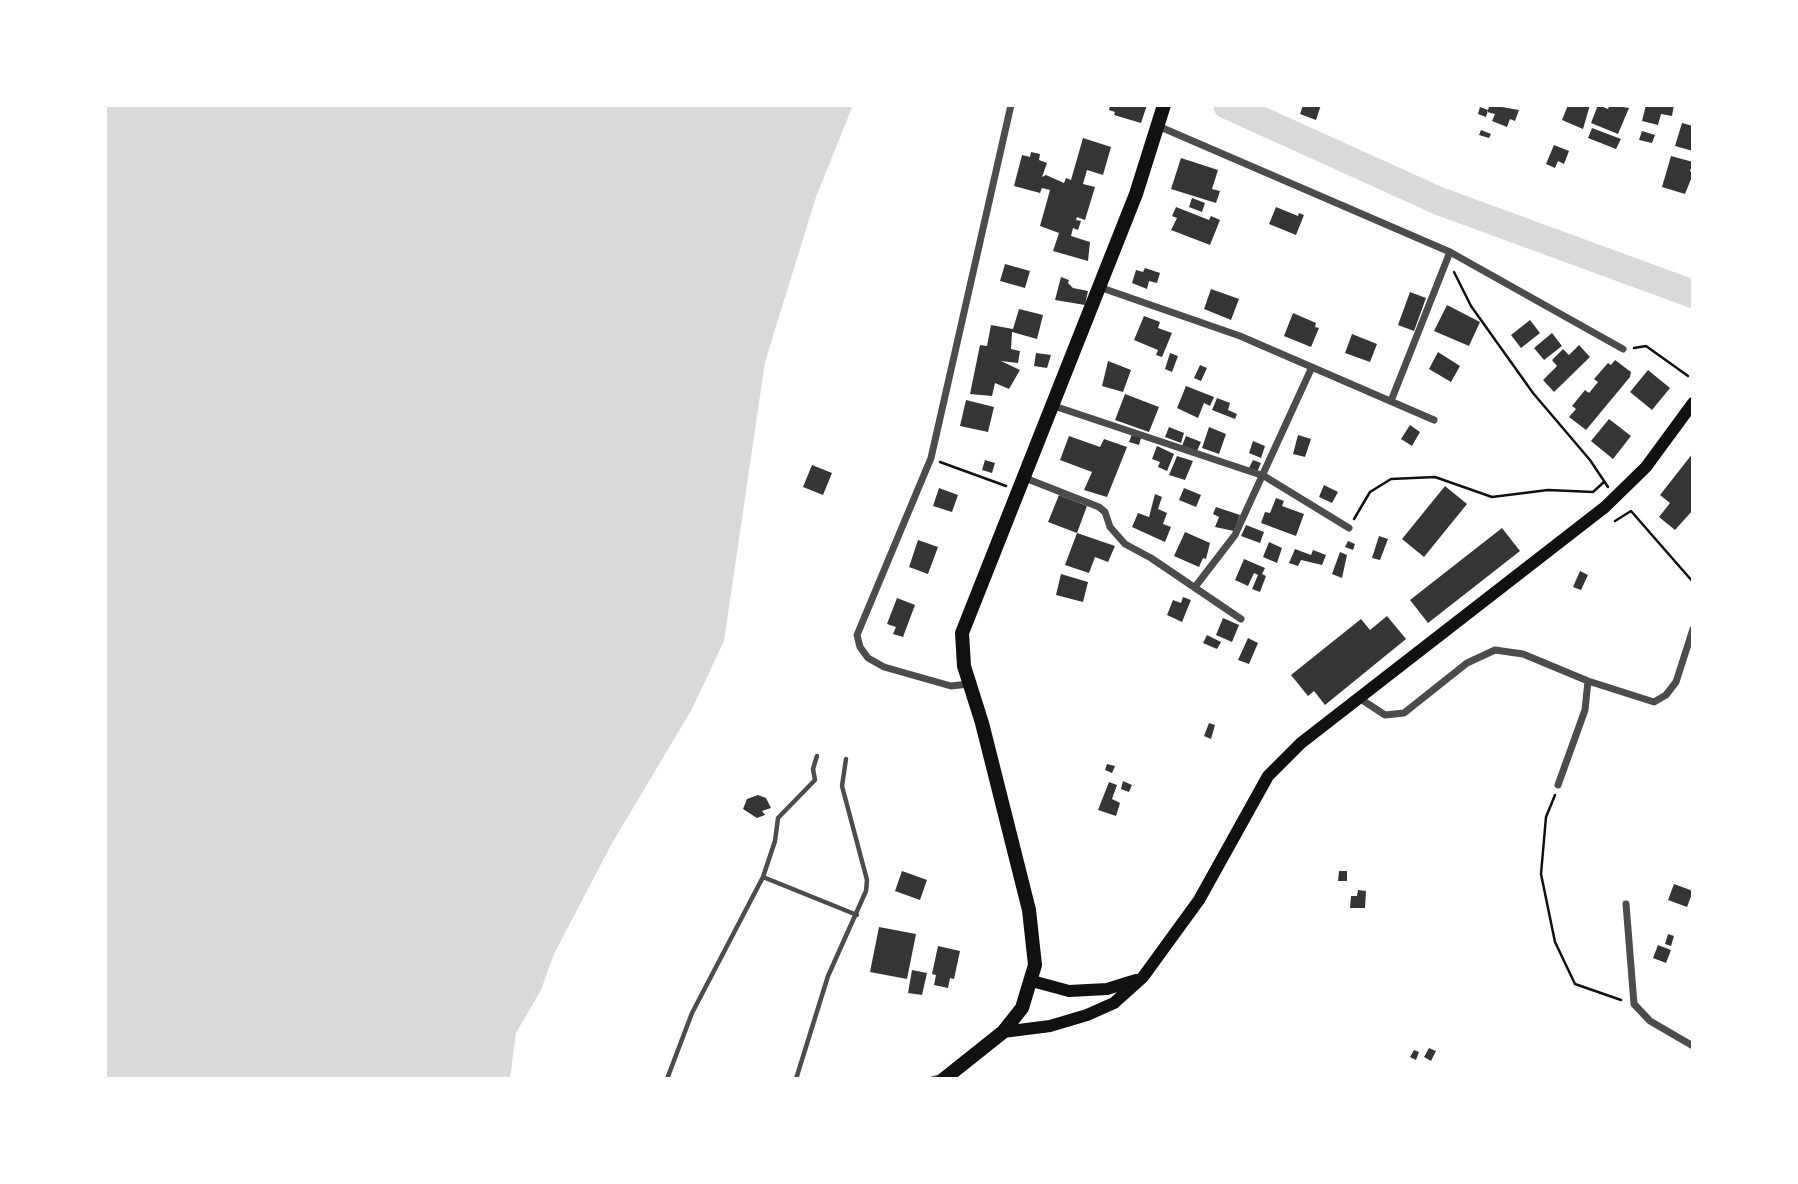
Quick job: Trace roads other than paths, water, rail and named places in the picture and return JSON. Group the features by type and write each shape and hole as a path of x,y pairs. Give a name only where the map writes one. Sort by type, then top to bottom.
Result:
{"main road":[{"path":"947,1077 1003,1032 1022,1008 1032,981 1035,945 1029,910 964,666 962,633 1054,406 1164,105"},
{"path":"1003,1032 1050,1026 1087,1015 1114,1003 1143,977 1199,900 1268,776 1301,743 1615,493 1672,436 1693,403"},
{"path":"1032,981 1069,990 1107,989 1143,977"}],"street":[{"path":"970,684 951,686 884,667 868,658 860,647 857,635 930,458 1011,105"},
{"path":"1158,125 1450,252 1623,349"},
{"path":"1391,401 1450,252"},
{"path":"1099,287 1240,336 1434,420"},
{"path":"1195,587 1235,535 1312,367"},
{"path":"1054,406 1264,476 1349,528"},
{"path":"1023,485 1105,512 1110,527 1125,544 1241,619"},
{"path":"1359,698 1385,715 1404,713 1467,663 1495,650 1523,654 1588,681 1648,701 1661,699 1676,682 1693,629"},
{"path":"1558,785 1584,710 1588,681"},
{"path":"1626,904 1634,1004 1650,1020 1693,1046"}],"lane":[{"path":"667,1079 692,1013 763,877 775,841 778,818 815,779 813,769 817,756"},
{"path":"796,1079 828,976 866,891 867,880 842,786 846,759"},
{"path":"763,877 857,915"},
{"path":"931,1079 947,1077"}],"waterway":[{"path":"1227,105 1439,201 1693,294"}]}
